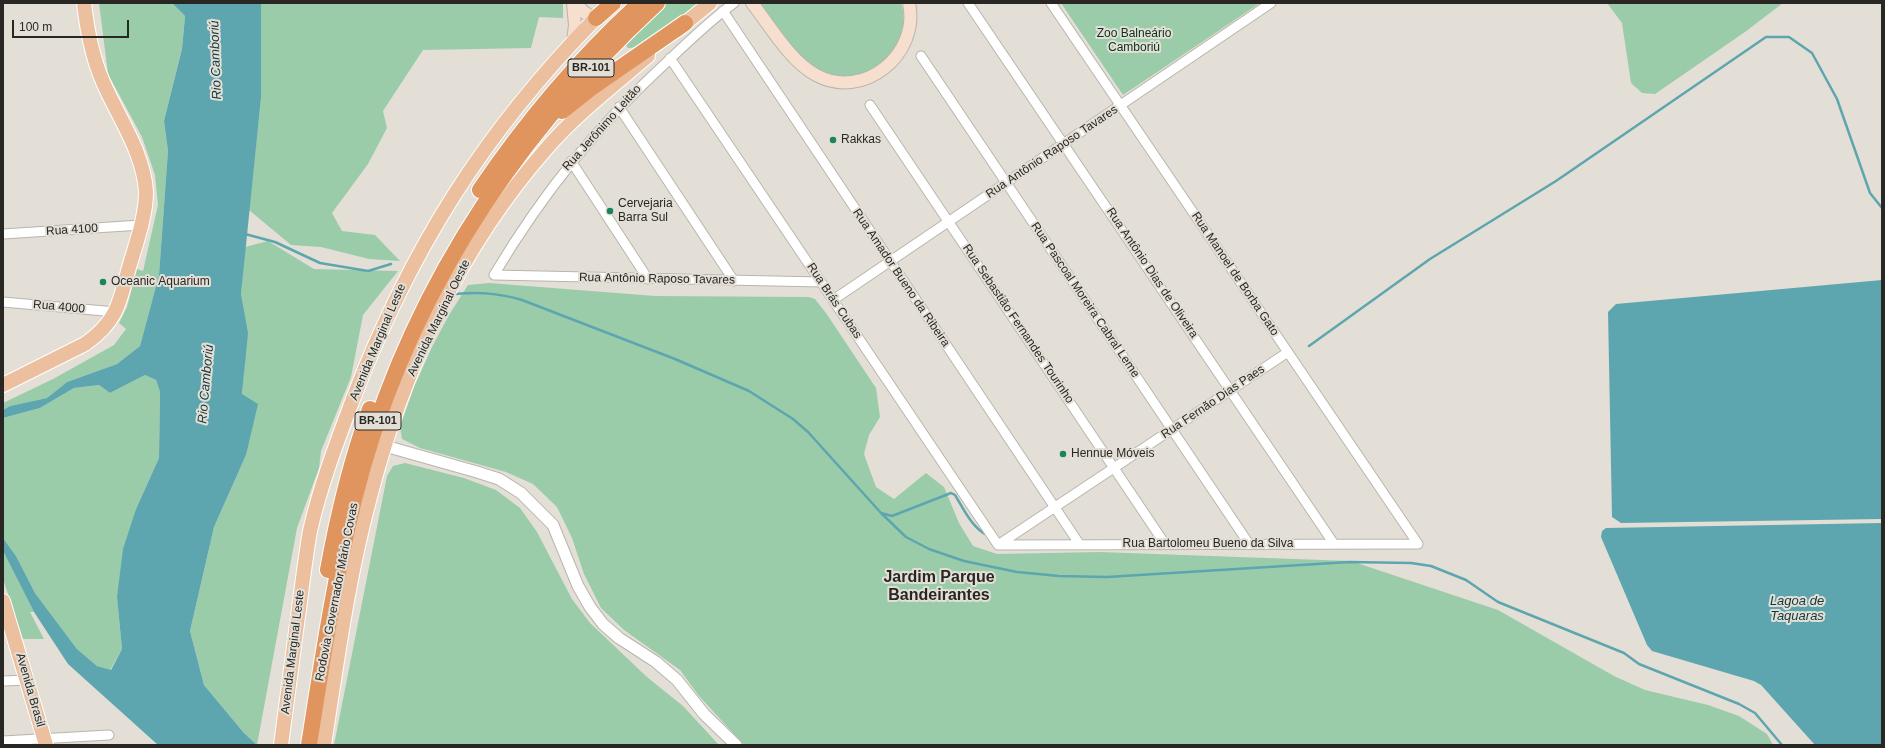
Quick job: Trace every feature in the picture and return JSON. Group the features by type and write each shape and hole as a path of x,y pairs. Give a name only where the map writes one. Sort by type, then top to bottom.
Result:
{"highway":[{"path":"596,18 613,3"},
{"name":"Rodovia Governador Mário Covas","path":"305,740 325,584 341,505 368,416 402,330 448,241 478,192 515,140 570,73 640,3"},
{"name":"Rodovia Governador Mário Covas","path":"305,740 345,540 362,470 384,401 412,332 444,269 477,214 531,138 593,65 657,3"},
{"path":"531,138 577,99 685,23"}],"main road":[{"path":"3,385 85,344 104,328 116,312 122,296 141,225 146,192 143,175 133,145 97,66 88,34 84,3"},
{"path":"574,3 585,13 596,18"},
{"path":"573,42 575,25 574,3"},
{"name":"Avenida Marginal Oeste","path":"324,745 356,558 371,492 396,412 424,342 460,272 485,230 506,199 533,163 566,127 710,3"},
{"path":"752,3 776,35 806,69 818,76 830,80 855,82 878,74 896,58 908,36 910,25 909,3"},
{"name":"Avenida Marginal Leste","path":"281,745 311,530 337,443 365,368 401,288 447,204 479,155 543,74 596,18"},
{"name":"Avenida Brasil","path":"3,601 8,635 27,680 45,742"}],"street":[{"name":"Rua Jerônimo Leitão","path":"494,275 531,214 571,161 619,107 670,58 734,3"},
{"name":"Rua Antônio Dias de Oliveira","path":"968,3 1334,544"},
{"name":"Rua Manoel de Borba Gato","path":"1051,3 1418,544"},
{"name":"Rua Antônio Raposo Tavares","path":"833,300 1271,3"},
{"name":"Rua Amador Bueno da Ribeira","path":"723,11 1080,544"},
{"name":"Rua Pascoal Moreira Cabral Leme","path":"921,56 1249,544"},
{"name":"Rua Brás Cubas","path":"670,58 998,545"},
{"name":"Rua Sebastião Fernandes Tourinho","path":"870,105 1165,544"},
{"path":"619,107 734,281"},
{"path":"571,161 648,279"},
{"name":"Rua 4100","path":"3,234 141,225"},
{"name":"Rua Antônio Raposo Tavares","path":"494,275 821,282"},
{"name":"Rua 4000","path":"3,302 116,312"},
{"name":"Rua Fernão Dias Paes","path":"998,545 1288,352"},
{"path":"385,446 499,479 520,493 552,525 578,586 590,607 603,624 619,638 656,662 676,680 704,714 736,745"},
{"name":"Rua Bartolomeu Bueno da Silva","path":"998,545 1418,544"},
{"path":"3,681 27,680"},
{"path":"3,741 45,742 109,736"}],"green space":[{"path":"99,3 172,3 185,16 182,49 164,121 168,151 159,275 140,346 117,364 67,382 47,398 10,406 3,410 3,403 53,379 114,345 126,329 119,323 127,307 137,269 143,271 158,205 155,175 142,137 108,74"},
{"path":"261,3 563,3 563,18 539,17 531,48 423,50 383,111 387,128 368,164 332,213 342,231 375,235 400,261 369,259 321,247 291,245 249,210 261,98"},
{"path":"664,3 700,3 654,37 635,47 628,48 625,41"},
{"path":"760,3 901,3 903,21 900,39 891,55 877,69 847,76 827,74 807,63 792,48"},
{"name":"Zoo Balneário Camboriú","path":"1061,3 1260,3 1123,95"},
{"path":"1607,3 1783,3 1745,32 1655,94 1642,93 1631,83 1622,23"},
{"path":"268,241 314,269 398,271 363,315 351,377 321,451 319,468 297,528 257,745 244,733 204,685 190,631 214,527 246,455 242,395 247,333 241,294 245,247"},
{"path":"489,283 655,296 809,297 815,299 876,388 880,417 869,435 864,454 876,487 894,499 926,473 944,487 959,523 973,546 997,554 1100,552 1351,561 1498,610 1614,676 1645,690 1708,705 1739,716 1767,734 1773,745 744,745 699,696 680,670 624,630 601,608 584,574 572,538 557,507 533,484 506,472 420,448 402,439 400,427 414,387 432,347 449,315 468,285"},
{"path":"145,375 156,380 160,392 159,458 136,509 117,597 122,649 110,670 97,666 77,649 35,593 16,556 3,538 3,418 40,408 74,388 99,385 110,393"},
{"path":"405,463 464,478 496,490 520,508 537,532 572,599 590,623 647,677 683,706 719,745 334,745 387,476 393,466"},
{"path":"3,551 34,612 30,612 44,639 23,639 3,579"}],"water":[{"name":"Rio Camboriú","path":"172,3 261,3 261,98 241,294 248,333 242,394 258,404 246,455 214,527 190,631 204,685 244,733 257,745 158,745 68,664 34,612 3,551 3,538 16,556 35,593 77,649 97,666 111,670 122,649 117,597 123,549 136,509 159,458 160,392 156,380 145,375 110,393 99,385 74,388 40,408 3,418 3,410 10,406 47,398 67,382 117,364 140,346 159,275 168,151 164,121 182,49 185,16"},
{"path":"1882,280 1882,519 1621,523 1612,517 1608,312 1616,304"},
{"name":"Lagoa de Taquaras","path":"1882,523 1882,745 1815,745 1761,685 1754,681 1652,651 1647,645 1601,537 1602,531 1606,528"}],"waterway":[{"path":"1309,346 1430,259 1556,181 1766,37 1789,37 1812,53 1837,99 1870,193 1882,208"},
{"path":"245,234 275,242 320,263 368,271 391,264"},
{"path":"455,294 489,294 522,300 675,359 749,391 793,419 808,432 881,513 906,537 929,549 964,561 1017,572 1059,576 1107,577 1349,562 1411,563 1431,566 1466,580 1498,602 1624,653 1639,664 1739,704 1755,713 1782,745"},
{"path":"881,513 892,516 951,493 955,495 972,523 987,535"}],"place":[{"name":"Rakkas","path":"833,140"},
{"name":"Cervejaria Barra Sul","path":"610,211"},
{"name":"Oceanic Aquarium","path":"103,282"},
{"name":"Hennue Móveis","path":"1063,454"}],"district":[{"name":"Jardim Parque Bandeirantes","path":"939,587"}]}
